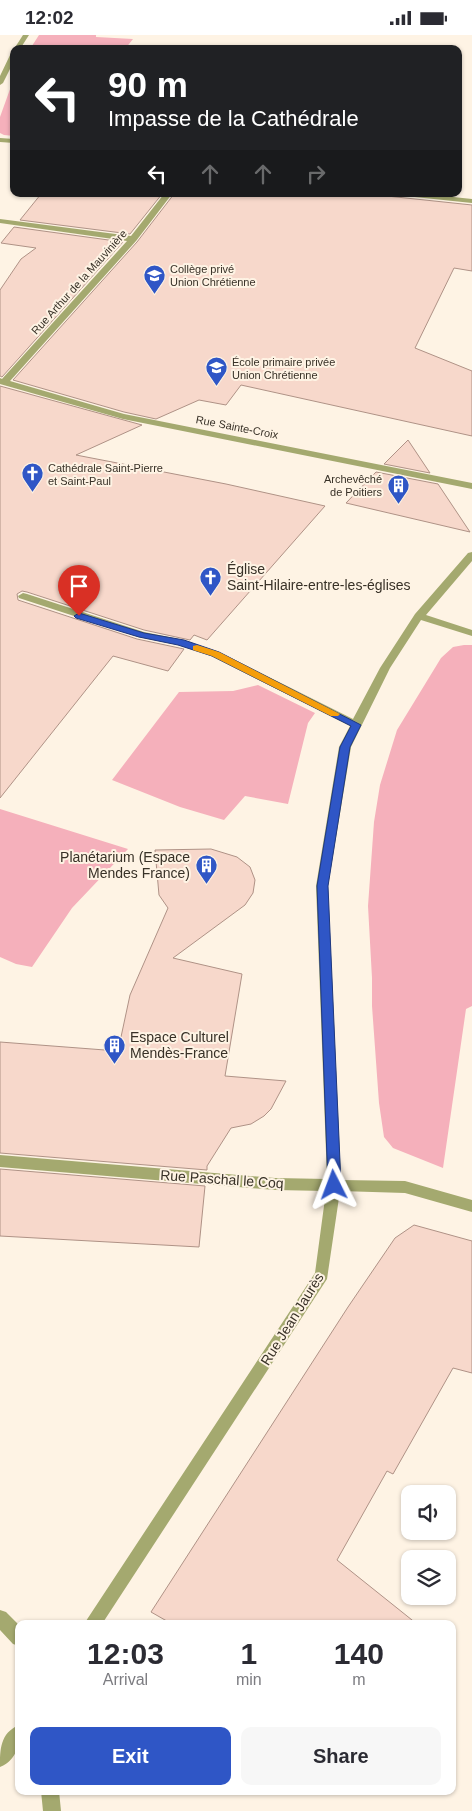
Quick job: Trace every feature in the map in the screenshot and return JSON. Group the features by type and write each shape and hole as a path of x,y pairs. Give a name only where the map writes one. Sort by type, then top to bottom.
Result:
{"street":[{"path":"0,83 10,62"},
{"name":"Rue Arthur de la Mauvinière","path":"2,381 134,239 166,197"},
{"path":"434,197 472,201"},
{"path":"0,221 134,239"},
{"name":"Rue Sainte-Croix","path":"2,381 122,416 472,486"},
{"name":"Rue Jean Jaurès","path":"95,1620 322,1275 334,1185 322,886 345,747 385,667 419,616 472,555"},
{"path":"23,597 142,635 180,642 216,654 356,725"},
{"path":"419,616 472,633"},
{"name":"Rue Paschal le Coq","path":"0,1161 276,1184 405,1187 472,1206"},
{"path":"0,1617 15,1634"},
{"path":"0,1758 15,1739"},
{"path":"50,1795 52,1811"}],"shaded area":[{"path":"39,35 96,35 96,37 133,39 128,45 33,45"},
{"path":"10,89 10,136 0,133 0,117"},
{"path":"472,645 472,1006 466,1009 443,1168 393,1148 384,1137 379,1103 372,1006 368,906 374,822 380,785 397,730 441,658 453,647"},
{"path":"258,685 315,713 308,723 288,804 245,796 224,820 180,807 112,780 179,692 233,691"},
{"path":"0,809 128,849 72,908 32,967 16,964 0,957"}],"building":[{"path":"39,197 160,197 130,234 20,220"},
{"path":"172,197 396,197 472,205 472,271 454,268 415,348 472,371 472,436 241,385 226,405 199,400 156,419 124,412 13,380 137,242"},
{"path":"14,227 123,242 2,377 0,376 0,290 21,259 36,248 1,243"},
{"path":"0,386 142,425 76,455 226,484 325,506 207,640 194,635 190,640 144,630 27,592 22,591 17,594 18,600 137,639 184,649 168,671 113,656 0,798"},
{"path":"408,440 430,473 384,464"},
{"name":"Archevêché de Poitiers","path":"376,472 438,484 470,532 346,503"},
{"name":"Espace Culturel Mendès-France","path":"211,849 237,857 250,867 255,880 253,893 245,905 173,958 242,974 225,1076 286,1081 271,1109 251,1124 231,1128 207,1166 207,1170 0,1153 0,1042 118,1051 130,995 168,908 159,895 155,850"},
{"path":"0,1169 205,1186 199,1247 0,1236"},
{"path":"414,1225 472,1241 472,1373 453,1368 393,1474 387,1471 337,1560 412,1620 165,1620 151,1612 348,1307 395,1238"}],"slow traffic":[{"path":"197,648 216,654 335,714"}],"place":[{"name":"Collège privé Union Chrétienne","path":"154,294"},
{"name":"École primaire privée Union Chrétienne","path":"216,387"},
{"name":"Cathédrale Saint-Pierre et Saint-Paul","path":"32,493"},
{"name":"Archevêché de Poitiers","path":"398,504"},
{"name":"Église Saint-Hilaire-entre-les-églises","path":"211,596"},
{"name":"Planétarium (Espace Mendes France)","path":"206,884"},
{"name":"Espace Culturel Mendès-France","path":"114,1064"}],"route":[{"path":"79,616 142,635 180,642 216,654 356,725 345,747 322,886 334,1185"}]}
